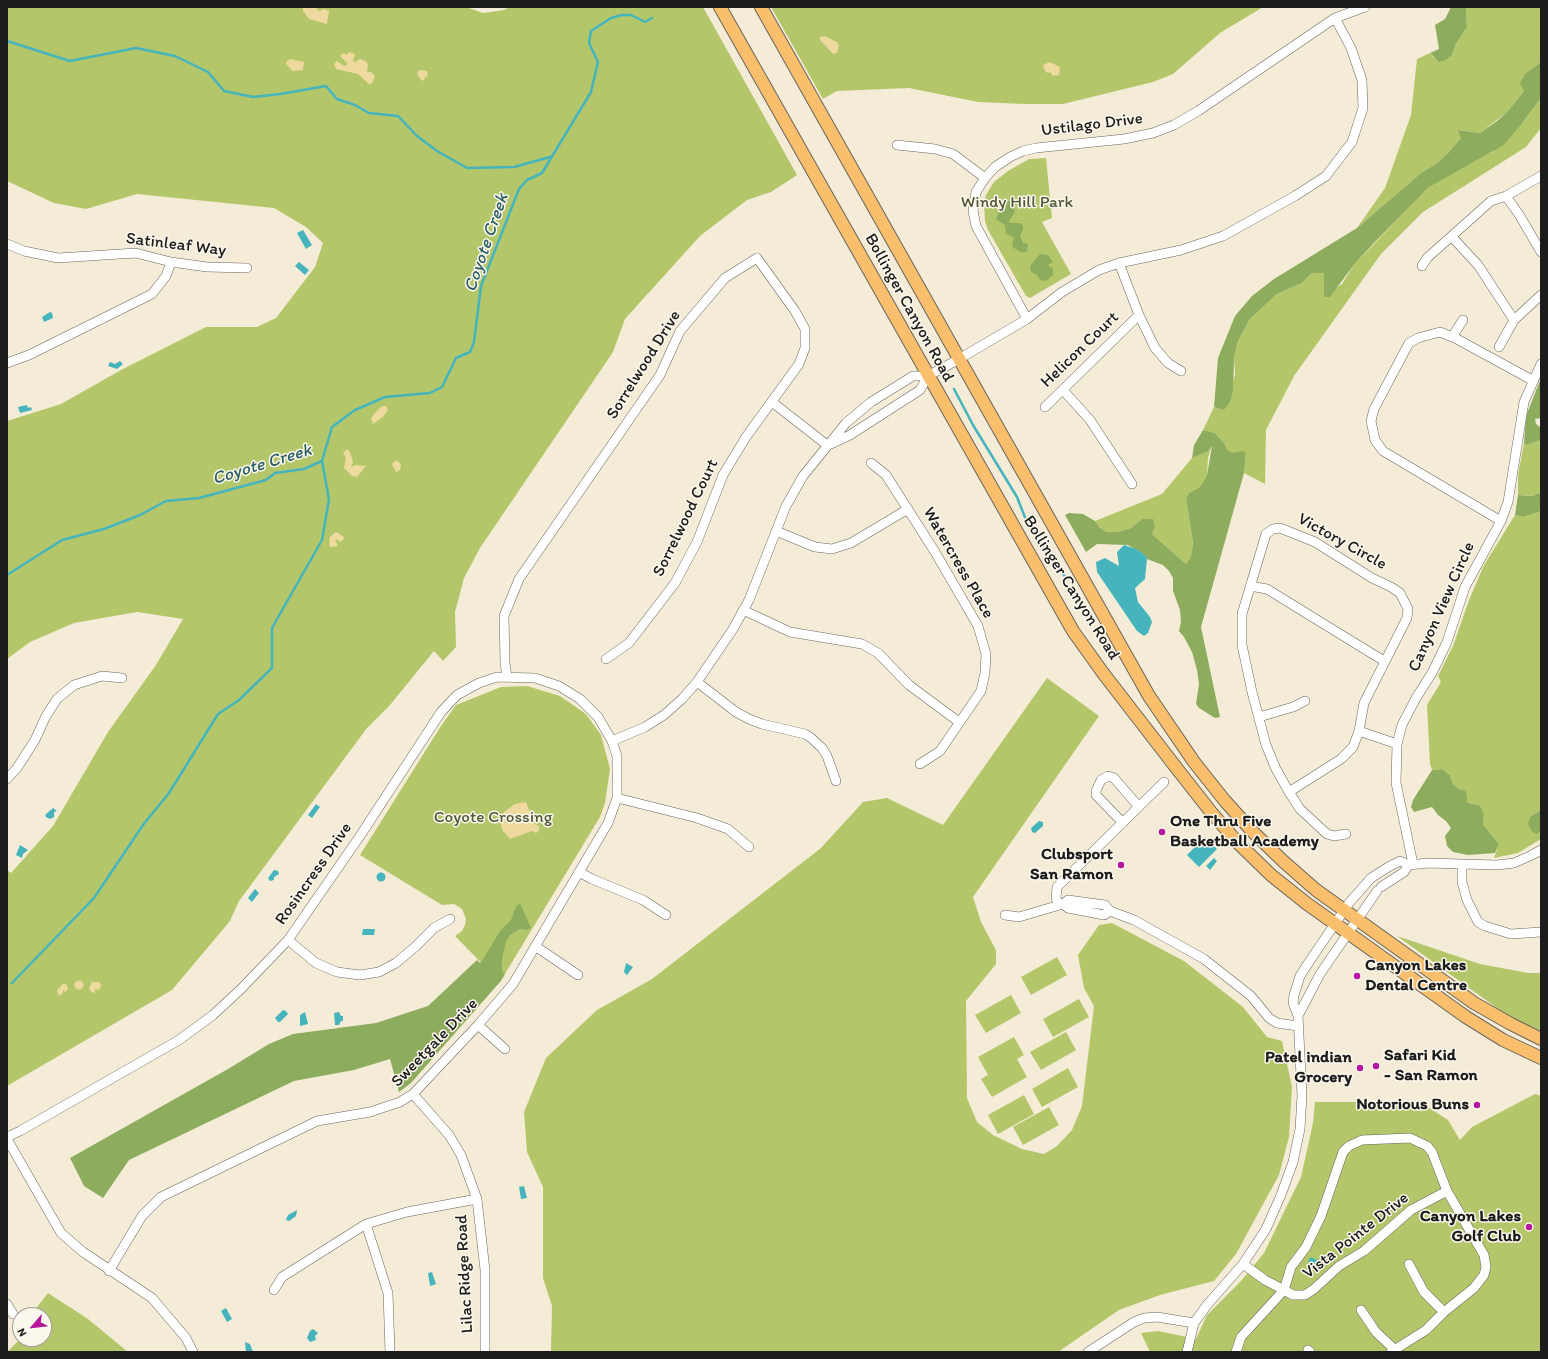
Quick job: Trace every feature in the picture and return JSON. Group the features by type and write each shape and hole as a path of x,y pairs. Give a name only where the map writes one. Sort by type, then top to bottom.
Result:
{"main road":[{"name":"Bollinger Canyon Road","path":"720,7 1073,631 1103,673 1211,812 1238,843 1271,874 1347,933 1466,1017 1503,1040 1541,1058"},
{"name":"Bollinger Canyon Road","path":"761,7 1149,696 1169,727 1225,801 1252,831 1284,862 1356,920 1474,1002 1511,1024 1541,1039"}],"street":[{"name":"Ustilago Drive","path":"1027,319 976,226 973,202 976,192 985,178 1010,157 1023,151 1036,148 1124,139 1153,133 1174,125 1198,111 1335,18 1365,7"},
{"path":"612,741 644,727 664,715 682,699 697,682 721,647 757,583 786,506 803,476 846,423 871,402 913,376 928,376 959,359 1027,319 1062,292 1099,270 1119,263 1181,250 1223,236 1295,196 1326,176 1352,142 1363,108 1362,80 1351,48 1335,18"},
{"path":"897,145 935,149 953,154 985,178"},
{"path":"1422,266 1427,258 1452,237 1476,213 1491,202 1506,196 1541,176"},
{"path":"1506,196 1520,216 1541,252"},
{"path":"1452,237 1478,265 1514,320"},
{"name":"Satinleaf Way","path":"7,244 24,251 58,258 136,253 171,262 207,267 247,268"},
{"name":"Sorrelwood Drive","path":"507,676 505,663 504,616 519,579 660,375 680,331 725,278 757,258 795,311 805,329 805,348 799,364 772,402"},
{"path":"7,363 29,355 152,294 166,276 171,262"},
{"path":"1119,263 1139,315 1155,348 1168,363 1181,371"},
{"path":"1499,346 1514,320 1541,295"},
{"name":"Helicon Court","path":"1045,407 1139,315"},
{"path":"1452,337 1463,320"},
{"path":"1501,521 1383,451 1375,440 1371,422 1374,409 1409,343 1418,338 1440,332 1532,380"},
{"name":"Canyon View Circle","path":"1411,864 1396,783 1397,744 1402,725 1416,698 1432,673 1447,642 1465,587 1501,521 1508,502 1524,402 1532,380 1541,364"},
{"path":"828,445 850,435 920,390 928,376"},
{"path":"1063,390 1090,420 1132,484"},
{"path":"772,402 828,445"},
{"name":"Sorrelwood Court","path":"606,659 629,643 675,583 697,542 723,475 746,437 772,402"},
{"name":"Watercress Place","path":"871,463 886,476 908,509 978,626 986,654 985,673 981,691 940,751 920,764"},
{"path":"776,531 815,547 832,549 851,543 908,509"},
{"name":"Victory Circle","path":"1280,528 1315,542 1372,578 1391,587 1400,593 1405,600 1408,609 1407,618 1364,703 1359,731 1353,746 1341,760 1289,792 1276,769 1266,745 1242,645 1242,614 1250,586 1266,534 1273,529 1280,528"},
{"path":"1250,586 1267,590 1384,662"},
{"path":"743,610 790,632 862,644 878,653 909,685 959,722"},
{"path":"7,779 17,768 35,740 46,716 57,699 74,685 102,676 122,678"},
{"name":"Rosincress Drive","path":"7,1138 179,1040 213,1015 288,940 360,836 441,712 457,695 479,683 507,676 535,678 559,686 580,699 598,717 612,741"},
{"path":"697,682 736,712 749,719 805,734 810,737 822,748 827,756 836,781"},
{"path":"1259,717 1293,707 1305,701"},
{"path":"1359,731 1397,744"},
{"name":"Sweetgale Drive","path":"109,1271 142,1216 161,1197 317,1121 370,1112 400,1102 413,1094 478,1025 513,984 608,823 617,798 617,756 612,741"},
{"path":"1123,823 1096,795 1096,791 1101,780 1108,776 1114,778 1139,807"},
{"path":"1164,782 1057,887 1056,898 1061,904 1068,908 1104,915 1110,911 1134,920 1204,958 1252,996 1269,1018 1277,1024 1298,1026"},
{"path":"1289,792 1300,809 1327,834 1334,836 1346,834"},
{"path":"617,798 697,818 728,829 749,847"},
{"path":"1187,1352 1194,1323 1207,1305 1243,1264 1266,1229 1281,1195 1293,1162 1300,1129 1302,1096 1298,1016 1293,1003 1300,976 1344,911 1363,886 1378,873 1400,861 1411,864 1497,865 1514,863 1541,850"},
{"path":"1298,1016 1320,974 1356,920 1379,890 1404,872 1411,864"},
{"path":"1462,864 1462,882 1467,900 1478,922 1485,926 1511,934 1541,932"},
{"path":"579,872 592,880 643,900 666,915"},
{"path":"1005,915 1019,916 1061,904"},
{"path":"288,940 316,963 337,972 360,975 379,972 396,963 415,948 434,928 450,919"},
{"path":"535,946 578,975"},
{"path":"478,1025 505,1049"},
{"name":"Lilac Ridge Road","path":"413,1094 449,1134 461,1155 477,1199 485,1270 485,1352"},
{"path":"7,1138 61,1233 83,1252 109,1271 152,1298 186,1338 193,1352"},
{"path":"1236,1352 1241,1337 1284,1290 1291,1267 1306,1247 1321,1216 1343,1152 1348,1146 1362,1140 1410,1138 1421,1143 1432,1152 1447,1191 1484,1255 1486,1266 1480,1282 1444,1312 1426,1330 1393,1350 1376,1332 1361,1310"},
{"name":"Vista Pointe Drive","path":"1243,1264 1265,1280 1293,1295 1305,1295 1339,1266 1364,1251 1411,1210 1447,1191"},
{"path":"274,1290 282,1277 366,1224 407,1212 477,1199"},
{"path":"366,1224 388,1293 390,1352"},
{"path":"1409,1264 1424,1292 1444,1312"},
{"path":"1088,1352 1134,1322 1144,1318 1157,1317 1194,1323"}],"green space":[{"path":"7,7 466,7 483,13 504,10 509,7 703,7 797,175 771,192 747,200 700,236 625,319 613,352 480,548 464,578 455,612 456,647 443,661 434,651 390,705 367,728 239,901 230,921 172,990 7,1086 7,870 11,873 53,826 108,732 156,665 183,619 137,612 74,623 30,642 7,659 7,421 61,404 121,370 206,327 257,327 276,318 315,267 323,243 306,227 274,208 137,194 86,209 54,203 7,181"},
{"path":"771,7 1263,7 1220,33 1173,74 1153,82 1063,104 1025,104 978,102 909,88 837,91 823,99"},
{"path":"1451,7 1466,7 1467,27 1456,44 1452,55 1446,60 1439,62 1430,53 1439,49 1435,25 1445,19"},
{"path":"1466,7 1541,7 1541,62 1526,73 1524,91 1507,112 1480,133 1459,130 1461,138 1448,153 1437,163 1421,173 1357,228 1385,188 1411,115 1417,59 1430,53 1434,58 1452,55 1456,44 1467,27"},
{"path":"1541,62 1541,98 1504,145 1429,187 1353,266 1330,297 1324,297 1324,273 1312,273 1302,283 1277,294 1250,319 1238,341 1234,358 1233,391 1230,402 1224,410 1214,407 1218,358 1235,316 1252,296 1274,279 1357,228 1421,173 1437,163 1448,153 1461,138 1458,130 1480,133 1497,121 1507,112 1524,91 1520,83 1526,73"},
{"path":"1541,98 1541,128 1526,147 1423,212 1381,254 1294,376 1266,430 1265,484 1244,473 1246,454 1232,453 1227,449 1215,433 1203,430 1214,407 1224,410 1235,375 1234,358 1238,341 1250,319 1277,294 1302,283 1312,273 1324,272 1324,297 1342,284 1353,266 1429,187 1446,176 1492,152 1523,122"},
{"name":"Windy Hill Park","path":"1046,158 1052,218 1042,222 1071,274 1030,298 1026,296 988,230 985,221 984,203 986,195 994,182 1008,171 1029,159"},
{"path":"1005,201 1012,201 1015,212 1009,221 1010,223 1020,223 1023,225 1023,230 1020,235 1023,243 1028,244 1027,252 1021,252 1012,246 1014,237 1006,234 1005,225 996,219 1001,203"},
{"path":"1040,254 1048,255 1053,262 1048,265 1053,269 1053,275 1046,281 1040,280 1037,275 1031,272 1030,266"},
{"path":"1541,378 1541,418 1535,419 1536,424 1541,428 1541,440 1526,445 1524,443 1526,416"},
{"path":"1203,430 1215,433 1227,449 1232,453 1244,451 1246,454 1244,473 1201,627 1220,717 1215,718 1199,708 1196,704 1199,684 1197,670 1192,652 1179,631 1181,622 1180,610 1173,591 1173,578 1169,571 1163,565 1147,559 1145,555 1128,545 1097,544 1086,552 1065,515 1069,513 1083,514 1095,521 1099,527 1106,532 1118,532 1131,528 1142,519 1153,519 1155,526 1152,534 1186,564 1191,556 1193,543 1186,498 1189,493 1200,487 1207,475 1212,446 1207,452 1192,458 1194,445"},
{"path":"1541,440 1541,494 1539,493 1532,496 1518,495 1518,475 1524,443 1526,445"},
{"path":"1212,445 1208,458 1207,475 1200,487 1189,493 1186,498 1193,543 1191,556 1186,564 1152,534 1142,519 1131,528 1118,532 1105,532 1099,527 1095,521 1162,494 1192,458 1207,452"},
{"path":"1539,493 1541,494 1541,511 1523,517 1515,515 1518,495 1532,496"},
{"path":"1541,511 1541,810 1530,817 1537,834 1541,831 1541,839 1518,853 1494,858 1499,844 1483,824 1484,814 1472,803 1467,802 1467,794 1465,790 1459,789 1453,784 1450,775 1442,769 1432,770 1430,764 1427,705 1441,682 1438,676 1453,646 1469,600 1484,565 1515,515 1523,517"},
{"path":"1047,678 1099,716 973,897 981,922 996,950 996,964 966,1001 967,1098 977,1122 993,1135 1022,1149 1044,1154 1057,1146 1072,1130 1082,1106 1094,1006 1084,988 1078,955 1099,925 1112,923 1184,961 1243,1007 1267,1037 1282,1041 1292,1087 1289,1137 1279,1175 1236,1254 1214,1281 1160,1295 1119,1310 1058,1352 551,1352 552,1306 543,1278 543,1187 527,1152 524,1112 546,1058 597,1010 652,979 821,848 863,802 887,798 943,825"},
{"name":"Coyote Crossing","path":"527,686 560,696 586,714 601,735 610,769 605,803 600,817 500,982 455,936 462,931 465,925 466,919 462,909 454,904 442,905 360,855 441,726 456,705 501,687"},
{"path":"1442,769 1450,775 1453,784 1459,789 1465,790 1467,794 1467,802 1480,806 1484,814 1483,824 1499,844 1495,853 1468,855 1453,852 1447,846 1445,836 1451,828 1446,821 1438,815 1432,807 1414,812 1411,807 1413,800 1432,770"},
{"path":"1541,810 1541,831 1537,834 1532,832 1528,824 1530,817"},
{"path":"520,903 531,928 527,930 520,929 510,935 506,941 502,959 502,971 505,974 500,982 411,1083 399,1092 390,1059 354,1070 294,1081 129,1160 103,1198 84,1186 70,1158 228,1069 269,1044 293,1034 376,1023 428,1006 477,960 480,963 482,961 500,931 511,920 516,906"},
{"path":"1397,936 1480,964 1528,973 1541,973 1541,1031 1508,1016"},
{"path":"1057,957 1067,975 1031,995 1021,977"},
{"path":"1011,995 1021,1013 986,1033 975,1015"},
{"path":"1079,999 1089,1017 1053,1037 1043,1019"},
{"path":"1066,1032 1076,1050 1041,1070 1030,1052"},
{"path":"1014,1037 1024,1055 1017,1059 1027,1077 992,1097 981,1079 988,1075 978,1057"},
{"path":"1068,1068 1078,1087 1042,1107 1032,1089"},
{"path":"1535,1094 1541,1096 1541,1352 1150,1352 1141,1333 1158,1331 1196,1339 1207,1315 1241,1281 1264,1253 1301,1177 1313,1123 1315,1102 1420,1102 1448,1120 1460,1140 1472,1127"},
{"path":"1024,1095 1034,1114 998,1134 988,1115"},
{"path":"1049,1107 1059,1125 1023,1145 1013,1127"},
{"path":"48,1293 88,1319 128,1352 7,1352 12,1347 52,1347 52,1307 37,1307"}],"sand":[{"path":"303,7 317,7 317,10 320,11 324,9 329,11 327,24 309,19 303,11"},
{"path":"825,36 837,42 839,46 837,53 833,54 820,40 820,37"},
{"path":"349,52 355,54 353,61 355,62 360,59 367,62 367,72 371,72 375,76 370,85 358,74 336,69 334,64 337,61 344,66 348,64 340,56 344,53 346,55"},
{"path":"290,59 304,62 303,70 293,71 286,64"},
{"path":"1050,62 1060,67 1059,75 1053,76 1050,72 1048,73 1045,71 1043,65"},
{"path":"419,70 427,71 428,78 425,76 424,81 420,79 417,73"},
{"path":"382,406 386,406 388,410 383,417 373,424 371,419"},
{"path":"347,449 350,452 353,462 351,467 356,465 366,466 357,477 352,476 344,468 346,458 343,453"},
{"path":"396,460 401,464 400,470 396,472 392,464"},
{"path":"336,532 343,536 344,539 340,542 335,540 338,546 331,547 329,545 330,537"},
{"path":"526,802 534,824 539,826 539,831 536,833 532,831 510,839 503,831 501,826 504,812 515,804"},
{"path":"79,980 84,985 79,990 74,985"},
{"path":"92,982 99,982 101,985 99,990 95,989 95,993 91,992 89,988"},
{"path":"63,984 66,984 68,989 65,992 63,990 63,993 59,996 57,990"}],"water":[{"path":"303,230 312,245 306,249 297,233"},
{"path":"299,262 309,270 305,275 295,266"},
{"path":"50,312 52,313 53,318 44,322 42,317"},
{"path":"120,361 123,364 117,369 108,366 110,362 115,364"},
{"path":"27,405 28,408 31,407 32,410 20,413 18,407"},
{"path":"1124,545 1136,549 1145,555 1147,559 1145,579 1135,588 1138,602 1150,617 1152,622 1148,633 1144,636 1137,631 1097,572 1096,562 1105,558 1119,566 1117,552"},
{"path":"316,804 320,807 312,818 308,815"},
{"path":"53,808 57,811 54,812 54,817 50,819 46,817 45,815"},
{"path":"1039,821 1043,822 1043,826 1035,833 1032,832 1031,828"},
{"path":"1205,837 1217,849 1199,867 1187,855"},
{"path":"20,845 28,850 23,854 22,858 16,855"},
{"path":"1214,858 1217,861 1210,870 1206,866"},
{"path":"274,870 278,871 279,874 274,877 274,880 270,881 268,878"},
{"path":"379,873 383,873 385,877 383,881 379,881 377,879 377,875"},
{"path":"255,889 259,893 252,902 248,898"},
{"path":"363,929 375,929 374,935 362,935"},
{"path":"626,963 633,967 627,975 624,972"},
{"path":"283,1010 288,1014 280,1022 278,1022 275,1018"},
{"path":"305,1012 308,1024 300,1026 300,1015"},
{"path":"339,1012 341,1016 343,1016 343,1021 341,1021 339,1025 335,1025 334,1013"},
{"path":"524,1186 527,1198 521,1199 519,1187"},
{"path":"297,1210 296,1216 289,1221 286,1220 288,1215"},
{"path":"1311,1257 1322,1263 1318,1269 1313,1268 1308,1261"},
{"path":"432,1272 436,1284 430,1286 428,1273"},
{"path":"226,1308 232,1319 227,1322 221,1311"},
{"path":"313,1329 318,1333 315,1336 316,1340 310,1342 307,1338 310,1331"},
{"path":"245,1342 250,1344 253,1352 246,1352"}],"waterway":[{"name":"Coyote Creek","path":"12,983 94,898 143,825 169,793 218,714 239,700 272,668 272,628 322,540 329,499 322,461 332,427 355,410 385,397 430,393 442,387 456,358 470,352 474,342 481,286 519,189 527,180 542,173 591,92 598,62 589,43 591,31 611,18 622,15 631,15 645,22 652,18"},
{"path":"7,41 70,61 136,48 175,56 208,72 224,91 253,97 326,86 337,99 355,105 369,113 398,116 417,136 437,151 467,168 514,167 550,157"},
{"path":"954,389 973,425 1017,497 1028,525 1053,557 1065,577"},
{"name":"Coyote Creek","path":"7,575 62,540 104,529 140,515 166,501 199,498 266,480 275,473 304,469 322,461"}],"place":[{"name":"One Thru Five Basketball Academy","path":"1162,832"},
{"name":"Clubsport San Ramon","path":"1121,865"},
{"name":"Canyon Lakes Dental Centre","path":"1357,976"},
{"name":"Safari Kid - San Ramon","path":"1376,1066"},
{"name":"Patel indian Grocery","path":"1360,1068"},
{"name":"Notorious Buns","path":"1477,1105"},
{"name":"Canyon Lakes Golf Club","path":"1529,1227"}]}
